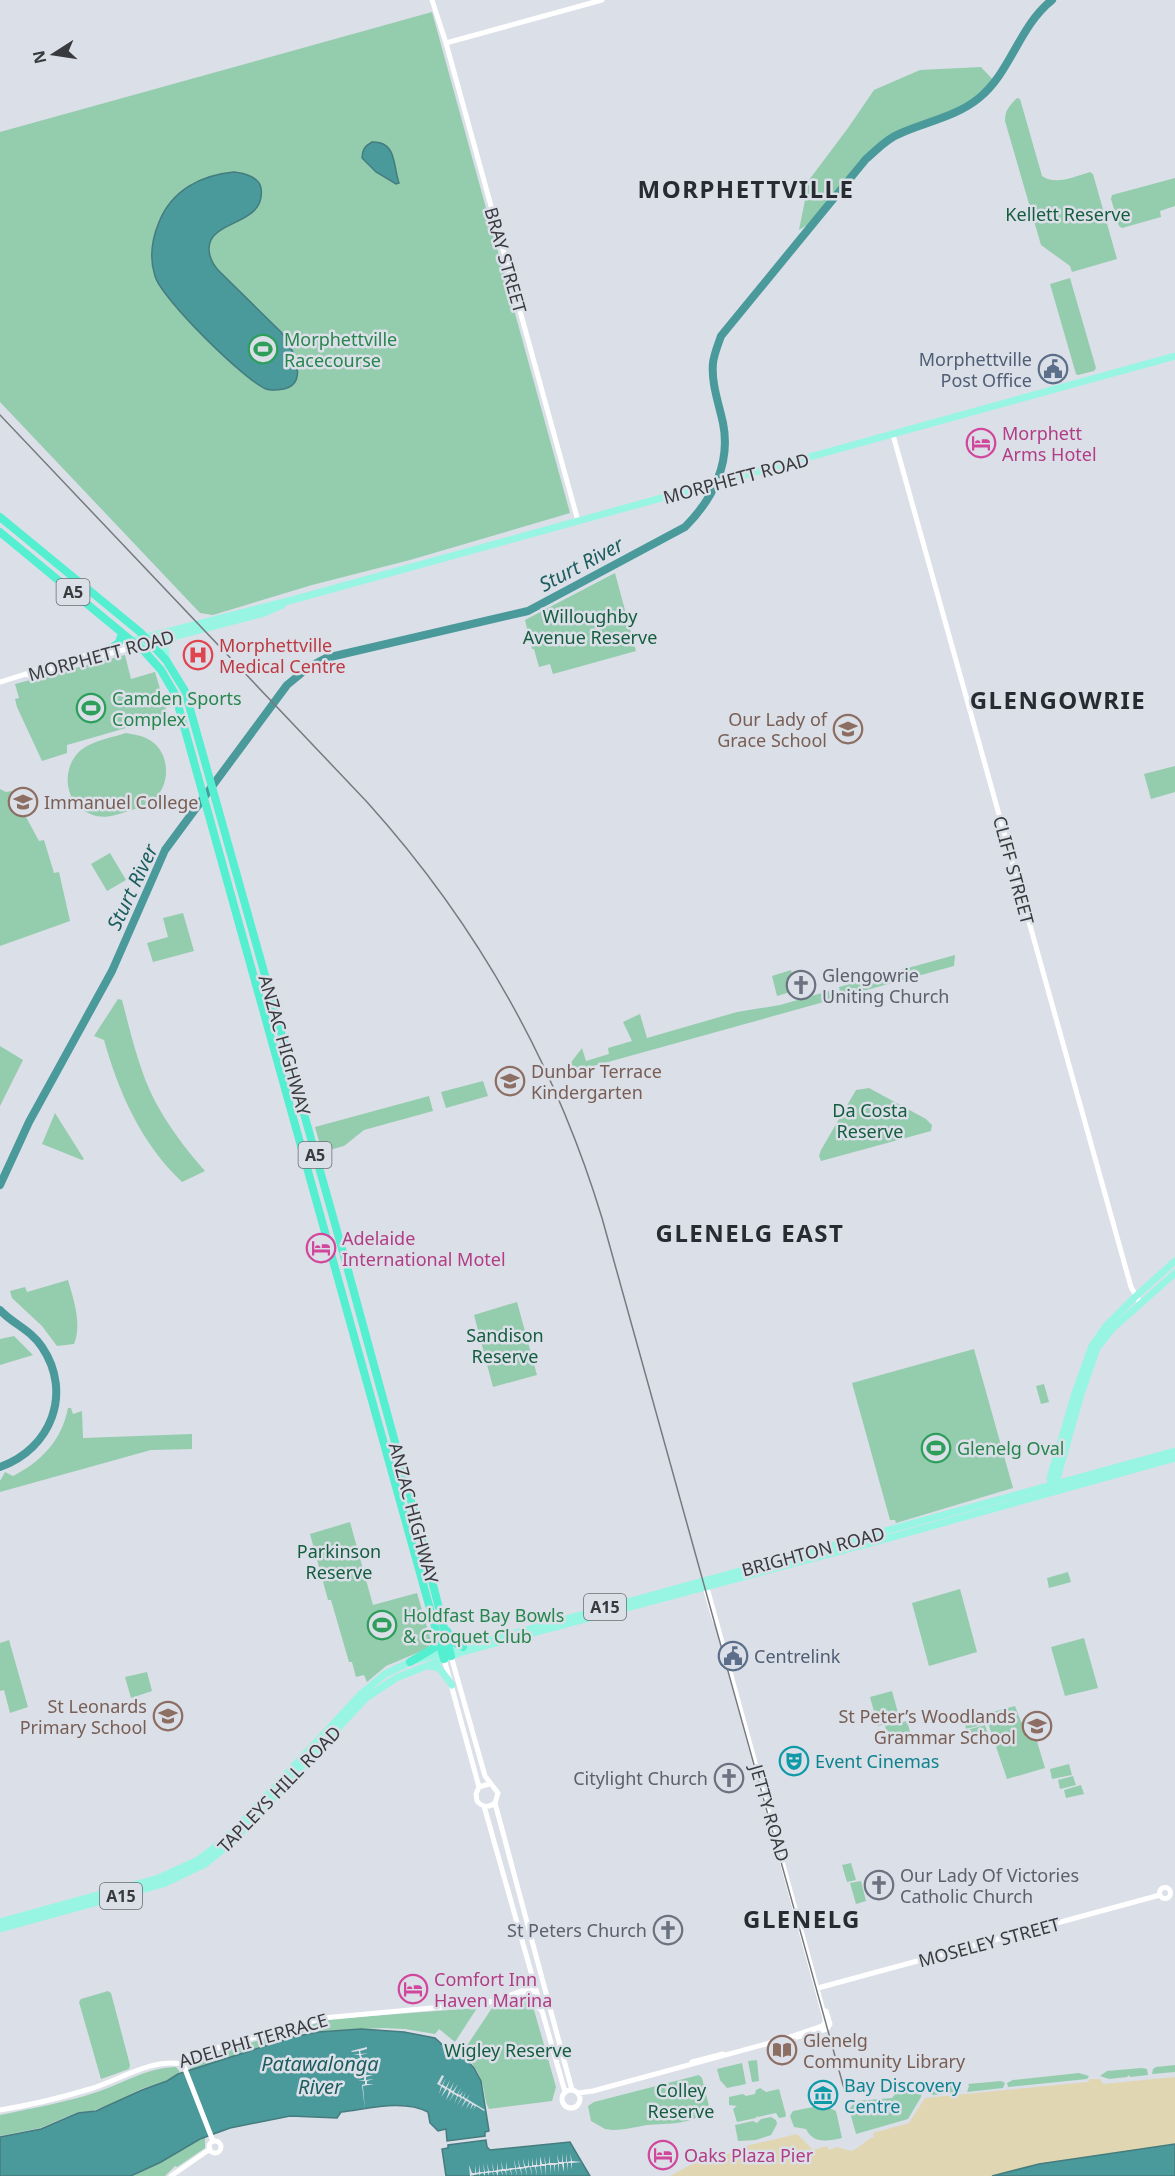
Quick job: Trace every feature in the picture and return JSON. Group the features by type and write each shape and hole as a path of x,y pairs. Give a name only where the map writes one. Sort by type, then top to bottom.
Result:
{"highway":[{"name":"ANZAC HIGHWAY","path":"0,517 148,640 166,660 185,691 421,1536 442,1623 447,1655"},
{"path":"8,524 4,529 8,538"},
{"name":"ANZAC HIGHWAY","path":"0,532 135,643 161,670 175,694 186,726 350,1316 435,1631 447,1655"},
{"path":"114,646 119,643 122,633"},
{"path":"186,726 195,723"},
{"path":"229,885 237,876"},
{"path":"237,913 238,903 235,892 240,886"},
{"path":"275,1047 283,1043 283,1039"},
{"path":"278,1060 281,1051 286,1050"},
{"path":"346,1303 357,1303"},
{"path":"350,1316 351,1309 357,1303"},
{"path":"388,1457 399,1458"},
{"path":"392,1469 399,1458"},
{"path":"410,1536 421,1536"},
{"path":"414,1551 421,1536"},
{"path":"442,1623 455,1643 463,1647"},
{"path":"410,1662 434,1648 436,1645 435,1631"}],"main road":[{"name":"MORPHETT ROAD","path":"148,640 1175,356"},
{"name":"MORPHETT ROAD","path":"135,643 264,613 296,599"},
{"path":"166,660 165,646 180,634"},
{"path":"1053,1487 1097,1348 1142,1291 1175,1261"},
{"path":"1053,1487 1050,1478 1075,1393 1092,1346 1106,1326 1175,1273"},
{"name":"BRIGHTON ROAD","path":"1053,1487 1175,1451"},
{"name":"BRIGHTON ROAD","path":"447,1655 588,1618 1053,1487 1175,1458"},
{"path":"1060,1464 1065,1476 1074,1479"},
{"name":"BRIGHTON ROAD","path":"447,1655 463,1647 580,1614 705,1585"},
{"path":"580,1614 588,1618"},
{"name":"TAPLEYS HILL ROAD","path":"0,1922 153,1880 198,1860 227,1838 361,1694 386,1674 410,1662 447,1655"},
{"name":"TAPLEYS HILL ROAD","path":"0,1929 163,1884 205,1864 232,1842 366,1698 396,1678 427,1666 447,1655"},
{"path":"427,1666 439,1668 452,1685"}],"street":[{"name":"BRAY STREET","path":"432,0 446,43 578,521"},
{"path":"446,43 602,0"},
{"name":"CLIFF STREET","path":"893,435 1130,1284 1137,1300"},
{"name":"MORPHETT ROAD","path":"0,682 114,646 135,643"},
{"name":"MORPHETT ROAD","path":"9,679 47,672 135,643"},
{"path":"1130,1284 1135,1291 1142,1291"},
{"name":"JETTY ROAD","path":"593,2091 717,2055 784,2039 824,2024 821,1999 705,1585"},
{"name":"ANZAC HIGHWAY","path":"447,1655 452,1685 479,1787"},
{"name":"ANZAC HIGHWAY","path":"447,1655 489,1784"},
{"path":"579,2101 495,1803 498,1793 495,1787 489,1784 479,1787 476,1798 484,1806 537,1988 565,2092 562,2100 566,2106 573,2107 593,2091"},
{"path":"484,1806 495,1803"},
{"name":"MOSELEY STREET","path":"818,1988 1160,1895 1163,1888 1173,1891"},
{"path":"529,1965 537,1963 538,1958"},
{"path":"537,1988 541,1982 538,1958"},
{"path":"537,1988 548,1998 551,2007"},
{"name":"ADELPHI TERRACE","path":"504,1998 528,1994 537,1988"},
{"name":"ADELPHI TERRACE","path":"0,2110 43,2102 93,2088 151,2067 173,2063 184,2067 188,2056 323,2018 485,2003 537,1988"},
{"path":"528,1994 543,2013"},
{"path":"184,2067 212,2139 219,2142 221,2148 217,2152 210,2149"},
{"path":"565,2092 593,2091"},
{"path":"210,2149 212,2139"},
{"path":"171,2176 210,2149"}],"green space":[{"name":"Morphettville Racecourse","path":"432,12 570,513 213,615 200,613 0,402 0,132"},
{"path":"981,67 995,82 978,99 950,114 898,134 884,143 866,159 817,219 799,230 809,180 874,90 920,70"},
{"name":"Kellett Reserve","path":"1017,98 1020,99 1042,176 1059,180 1090,172 1093,174 1117,259 1072,272 1070,266 1041,245 1005,121 1008,108"},
{"path":"1175,178 1175,206 1160,211 1161,217 1122,228 1119,226 1111,199 1112,195"},
{"path":"1070,278 1096,368 1094,371 1078,375 1050,284"},
{"name":"Willoughby Avenue Reserve","path":"615,573 636,651 553,674 550,664 539,667 525,620"},
{"name":"Camden Sports Complex","path":"125,655 131,679 155,672 168,716 67,745 67,753 42,761 17,707 15,699 19,698 15,684"},
{"path":"126,733 148,739 160,751 166,767 161,791 156,798 139,808 103,817 88,813 79,807 69,790 69,770 72,761 78,752 87,746"},
{"path":"1175,766 1175,792 1151,799 1144,774"},
{"path":"0,789 6,792 12,791 39,841 44,840 54,873 59,872 70,921 0,946"},
{"path":"110,853 126,880 107,891 91,864"},
{"path":"183,913 194,951 153,962 147,943 168,937 163,918"},
{"path":"955,955 954,966 841,997 839,987"},
{"path":"791,970 797,990 777,996 772,976"},
{"path":"829,991 831,1000 572,1072 569,1065 582,1048 586,1061 609,1054 608,1048 632,1041 623,1022 640,1014 647,1038 737,1012 780,1005"},
{"path":"118,999 122,1000 140,1065 156,1103 179,1139 205,1171 182,1182 167,1167 143,1134 124,1098 104,1040 94,1036"},
{"path":"0,1046 23,1060 0,1106"},
{"path":"483,1081 488,1096 446,1108 441,1092"},
{"name":"Da Costa Reserve","path":"869,1088 926,1119 932,1125 931,1131 821,1161 819,1156 821,1150 856,1090"},
{"path":"429,1096 433,1111 364,1130 344,1146 322,1152 315,1127"},
{"path":"55,1113 84,1159 42,1144"},
{"path":"68,1280 76,1312 76,1336 74,1344 57,1346 42,1326 12,1298 10,1291 25,1287 27,1292"},
{"name":"Sandison Reserve","path":"517,1302 537,1375 493,1387 474,1315"},
{"path":"14,1336 33,1355 0,1365 0,1339"},
{"name":"Glenelg Oval","path":"974,1349 1013,1488 896,1523 895,1520 890,1520 852,1383"},
{"path":"1044,1384 1049,1402 1041,1404 1036,1386"},
{"path":"68,1408 71,1408 73,1414 82,1411 83,1438 192,1434 192,1449 151,1450 0,1492 0,1481 5,1472 13,1476 33,1464 49,1449 61,1430"},
{"name":"Holdfast Bay Bowls & Croquet Club","path":"350,1522 373,1605 417,1593 432,1644 429,1648 386,1666 367,1682 364,1675 356,1677 352,1662 349,1662 331,1600 328,1600 310,1534"},
{"path":"1068,1572 1071,1582 1049,1588 1047,1578"},
{"path":"960,1589 977,1652 929,1666 912,1603"},
{"path":"1084,1638 1098,1688 1065,1696 1051,1647"},
{"path":"9,1640 28,1707 10,1713 4,1690 0,1691 0,1643"},
{"path":"147,1672 152,1691 131,1698 125,1677"},
{"path":"892,1691 900,1720 878,1726 870,1697"},
{"path":"1015,1706 1026,1729 1033,1728 1045,1768 1007,1779 985,1714"},
{"path":"982,1715 985,1724 966,1729 964,1720"},
{"path":"907,1721 911,1735 889,1741 885,1726"},
{"path":"985,1725 988,1734 969,1739 967,1730"},
{"path":"1069,1764 1072,1775 1052,1779 1050,1769"},
{"path":"1073,1776 1076,1785 1060,1789 1058,1780"},
{"path":"1081,1785 1084,1794 1066,1798 1064,1790"},
{"path":"851,1863 856,1880 847,1882 842,1865"},
{"path":"861,1881 866,1901 856,1904 850,1883"},
{"path":"108,1991 111,1993 130,2065 129,2069 101,2079 79,2002 81,1999"},
{"name":"Wigley Reserve","path":"525,2000 532,2003 556,2087 552,2101 489,2109 480,2077 462,2053 492,2008"},
{"path":"477,2008 455,2042 439,2029 435,2034 383,2028 304,2032 190,2071 189,2063 192,2060 331,2019"},
{"path":"757,2060 759,2081 752,2082 748,2061"},
{"path":"742,2063 746,2084 727,2088 720,2080 717,2069"},
{"path":"1175,2065 1175,2072 1152,2074 1156,2067"},
{"path":"176,2067 180,2072 167,2081 141,2089 109,2105 89,2112 78,2112 40,2128 0,2136 0,2115 76,2098 147,2072"},
{"path":"1147,2069 1148,2075 1130,2077 1129,2075 1109,2079 1100,2076 1107,2071"},
{"path":"1079,2073 1089,2076 1087,2079 1008,2087 1007,2083 1013,2080"},
{"name":"Colley Reserve","path":"699,2075 702,2078 709,2106 704,2112 690,2120 617,2130 605,2129 591,2121 588,2106 594,2102"},
{"path":"1001,2081 1005,2083 1003,2088 967,2092 968,2084"},
{"path":"959,2085 960,2092 933,2095 929,2092 931,2088"},
{"path":"760,2088 766,2092 779,2089 785,2117 779,2118 776,2113 737,2122 733,2109 737,2106 729,2105 729,2097 755,2094"},
{"path":"922,2091 908,2119 856,2134 849,2109 856,2101 892,2098 896,2093"},
{"path":"823,2105 836,2111 842,2138 817,2139 806,2129 794,2127 790,2116 793,2111"},
{"path":"771,2117 776,2120 777,2124 771,2135 756,2140 738,2141 735,2125 753,2121 757,2123 761,2119"},
{"path":"205,2137 205,2148 177,2167 175,2166 165,2176 133,2176"}],"sand":[{"path":"1175,2077 1175,2144 1039,2164 992,2176 670,2176 711,2154 726,2155 741,2147 797,2134 813,2150 827,2146 829,2150 837,2147 851,2151 874,2137 873,2133 909,2123 925,2098 1088,2082 1090,2079 1100,2079 1103,2084"}],"water":[{"path":"372,142 380,143 390,150 399,183 396,184 376,172 362,158 364,148"},
{"path":"234,172 254,178 260,184 261,199 257,208 250,214 216,233 211,240 210,256 218,270 281,332 289,346 298,372 292,385 284,389 266,389 240,371 172,302 161,287 153,269 152,249 155,235 159,222 172,201 189,186 199,181"},
{"name":"Patawalonga River","path":"361,2029 404,2032 435,2038 447,2049 461,2054 474,2068 481,2081 489,2131 485,2132 485,2136 447,2141 446,2129 438,2131 430,2123 428,2112 397,2105 341,2112 337,2118 290,2116 230,2128 200,2139 161,2162 131,2176 0,2176 0,2137 41,2129 78,2113 96,2111 167,2081 178,2074 293,2037 318,2032"},
{"path":"486,2140 490,2150 570,2142 590,2176 446,2176 442,2149 448,2148 448,2145"},
{"path":"1175,2144 1175,2176 992,2176 1039,2164"}],"pier":[{"path":"367,2047 360,2051 361,2054 368,2053 361,2055 362,2058 369,2058 362,2059 363,2062 370,2061 363,2063 363,2066 371,2066 364,2068 364,2071 372,2071 365,2072 365,2075 373,2075 366,2077 366,2080 374,2079 367,2081 367,2084 374,2084 363,2086 365,2110 362,2085 365,2081 358,2081 364,2080 364,2077 357,2077 363,2075 363,2072 356,2073 362,2071 362,2068 355,2068 362,2067 361,2064 354,2064 361,2063 360,2060 353,2060 360,2058 359,2055 353,2055 359,2054 359,2051 351,2051"},
{"path":"442,2075 444,2076 440,2084 442,2085 446,2078 443,2085 446,2087 450,2080 447,2088 450,2089 454,2082 451,2090 453,2091 458,2084 454,2092 457,2094 461,2088 458,2094 460,2095 463,2091 461,2096 463,2097 466,2092 464,2097 466,2099 470,2094 467,2099 485,2110 476,2106 473,2110 475,2106 473,2105 470,2110 472,2104 470,2103 466,2109 469,2102 466,2101 461,2108 465,2100 462,2098 457,2106 461,2098 458,2096 454,2104 457,2096 454,2094 449,2102 453,2094 451,2092 446,2100 449,2091 447,2089 441,2097 445,2089 442,2087 439,2094 441,2086 437,2084"},
{"path":"562,2153 563,2162 566,2162 566,2153 567,2162 571,2161 570,2153 572,2161 582,2162 572,2163 572,2170 571,2163 568,2163 568,2171 567,2163 564,2163 564,2172 562,2164 559,2164 559,2173 558,2164 555,2165 555,2173 554,2165 551,2165 551,2174 550,2165 546,2165 546,2176 545,2166 541,2166 542,2176 540,2166 536,2167 537,2176 535,2167 531,2167 532,2176 530,2167 526,2168 527,2176 525,2168 521,2169 522,2176 520,2169 516,2169 517,2176 515,2169 511,2170 512,2176 510,2170 506,2171 507,2176 505,2171 502,2171 503,2176 501,2171 498,2172 498,2176 496,2172 493,2172 494,2176 492,2172 489,2176 488,2173 485,2173 485,2176 483,2173 480,2176 479,2174 470,2176 469,2165 472,2173 475,2173 475,2165 476,2173 479,2172 479,2164 480,2172 484,2172 483,2163 485,2172 488,2171 487,2163 489,2171 493,2171 492,2162 494,2171 497,2170 497,2162 498,2170 502,2169 501,2161 503,2169 506,2169 506,2161 507,2169 515,2168 514,2159 516,2168 519,2167 518,2159 520,2167 524,2167 523,2158 525,2166 528,2166 528,2158 529,2166 532,2166 532,2157 533,2165 536,2165 536,2157 537,2165 540,2165 540,2156 542,2164 545,2164 544,2156 546,2164 549,2163 549,2155 550,2163 558,2163 557,2154 559,2162 562,2162"}],"waterway":[{"name":"Sturt River","path":"0,1185 29,1122 112,971 165,850 287,685 309,667 326,658 528,611 685,527 704,505 718,479 722,466 725,438 713,371 714,356 721,336 866,159 894,136 950,115 979,98 999,75 1031,23 1052,0"},
{"name":"Sturt River","path":"0,1310 38,1341 51,1365 56,1383 56,1400 52,1418 44,1433 18,1459 0,1467"}],"tram line":[{"path":"0,415 367,802 407,848 477,946 508,996 536,1049 583,1160 602,1218 845,2092"}],"place":[{"name":"Morphettville Racecourse","path":"263,349"},
{"name":"Morphettville Post Office","path":"1053,369"},
{"name":"Morphett Arms Hotel","path":"981,443"},
{"name":"Morphettville Medical Centre","path":"198,655"},
{"name":"Camden Sports Complex","path":"91,708"},
{"name":"Our Lady of Grace School","path":"848,729"},
{"name":"Immanuel College","path":"23,802"},
{"name":"Glengowrie Uniting Church","path":"801,985"},
{"name":"Dunbar Terrace Kindergarten","path":"510,1081"},
{"name":"Adelaide International Motel","path":"321,1248"},
{"name":"Glenelg Oval","path":"936,1448"},
{"name":"Holdfast Bay Bowls & Croquet Club","path":"382,1625"},
{"name":"Centrelink","path":"733,1656"},
{"name":"St Leonards Primary School","path":"168,1716"},
{"name":"St Peter’s Woodlands Grammar School","path":"1037,1726"},
{"name":"Event Cinemas","path":"794,1761"},
{"name":"Citylight Church","path":"729,1778"},
{"name":"Our Lady Of Victories Catholic Church","path":"879,1885"},
{"name":"St Peters Church","path":"668,1930"},
{"name":"Comfort Inn Haven Marina","path":"413,1989"},
{"name":"Glenelg Community Library","path":"782,2050"},
{"name":"Bay Discovery Centre","path":"823,2095"},
{"name":"Oaks Plaza Pier","path":"663,2155"}],"district":[{"name":"MORPHETTVILLE","path":"746,188"},
{"name":"GLENGOWRIE","path":"1058,699"},
{"name":"GLENELG EAST","path":"750,1232"},
{"name":"GLENELG","path":"802,1918"}],"park label":[{"name":"Parkinson Reserve","path":"339,1561"}]}
